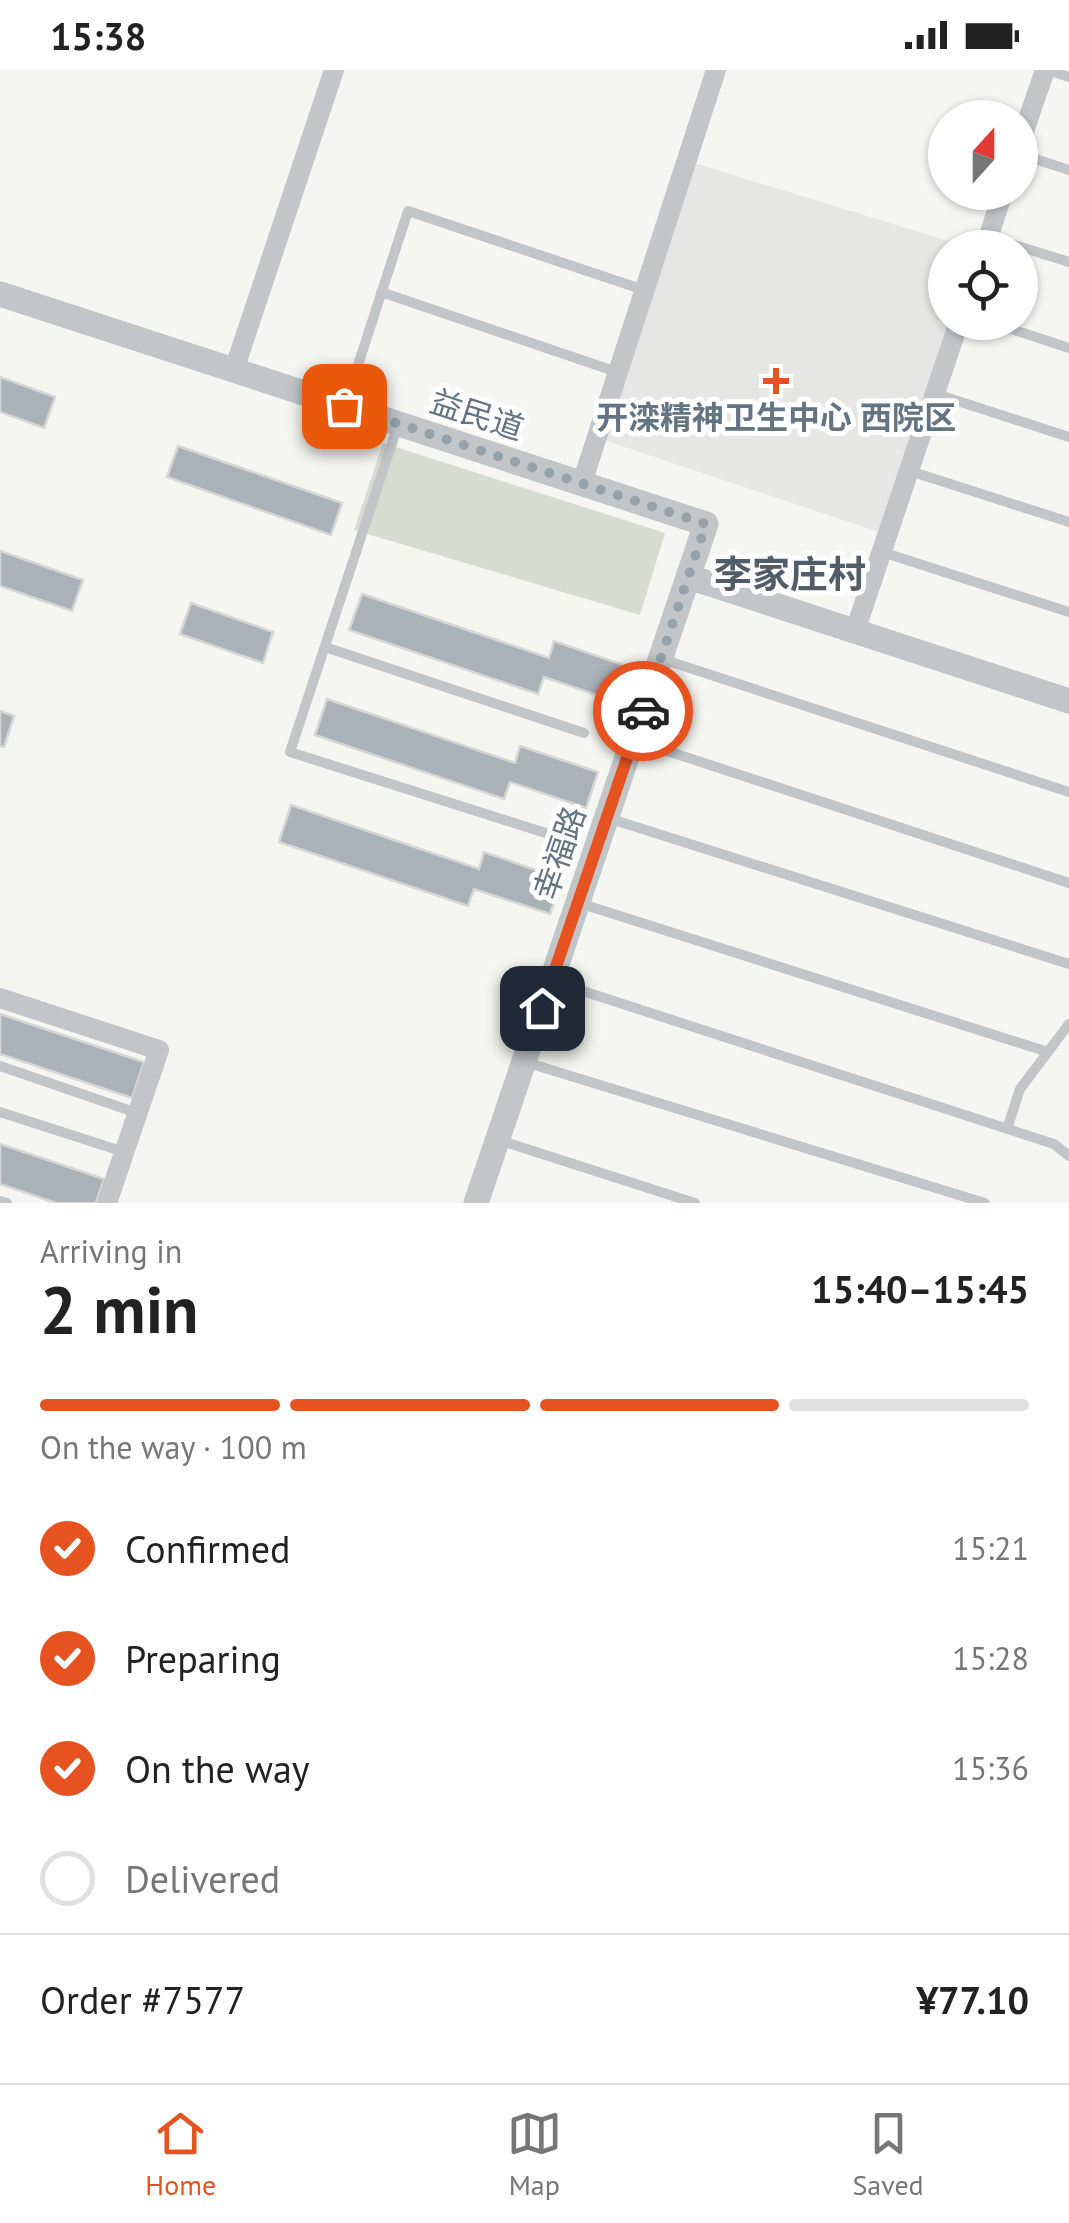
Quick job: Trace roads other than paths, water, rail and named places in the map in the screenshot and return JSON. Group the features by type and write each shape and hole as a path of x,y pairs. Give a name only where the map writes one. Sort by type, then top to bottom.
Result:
{"street":[{"path":"234,370 334,70"},
{"path":"582,483 716,70"},
{"path":"1035,100 1046,70"},
{"name":"益民道","path":"0,294 706,524"},
{"path":"854,631 953,340"},
{"name":"幸福路","path":"476,1203 706,524"},
{"path":"688,577 1069,701"},
{"path":"0,998 159,1050 108,1203"}],"lane":[{"path":"1046,70 1069,77"},
{"path":"1038,160 1069,170"},
{"path":"344,406 408,211 644,290"},
{"path":"1038,255 1069,262"},
{"path":"381,292 618,372"},
{"path":"1038,338 1069,348"},
{"path":"935,394 1069,437"},
{"path":"398,424 290,752 555,836"},
{"path":"909,471 1069,522"},
{"path":"881,552 1069,612"},
{"path":"325,648 584,733"},
{"path":"661,658 1069,792"},
{"path":"634,739 1069,883"},
{"path":"607,818 1069,964"},
{"path":"578,902 1048,1052"},
{"path":"551,981 1054,1144 1069,1156"},
{"path":"1007,1129 1020,1089 1069,1024"},
{"path":"524,1062 984,1203"},
{"path":"0,1066 138,1113"},
{"path":"0,1112 124,1153"},
{"path":"498,1139 695,1203"}],"place":[{"name":"开滦精神卫生中心 西院区","path":"776,381"}],"district":[{"name":"李家庄村","path":"790,575"}]}
